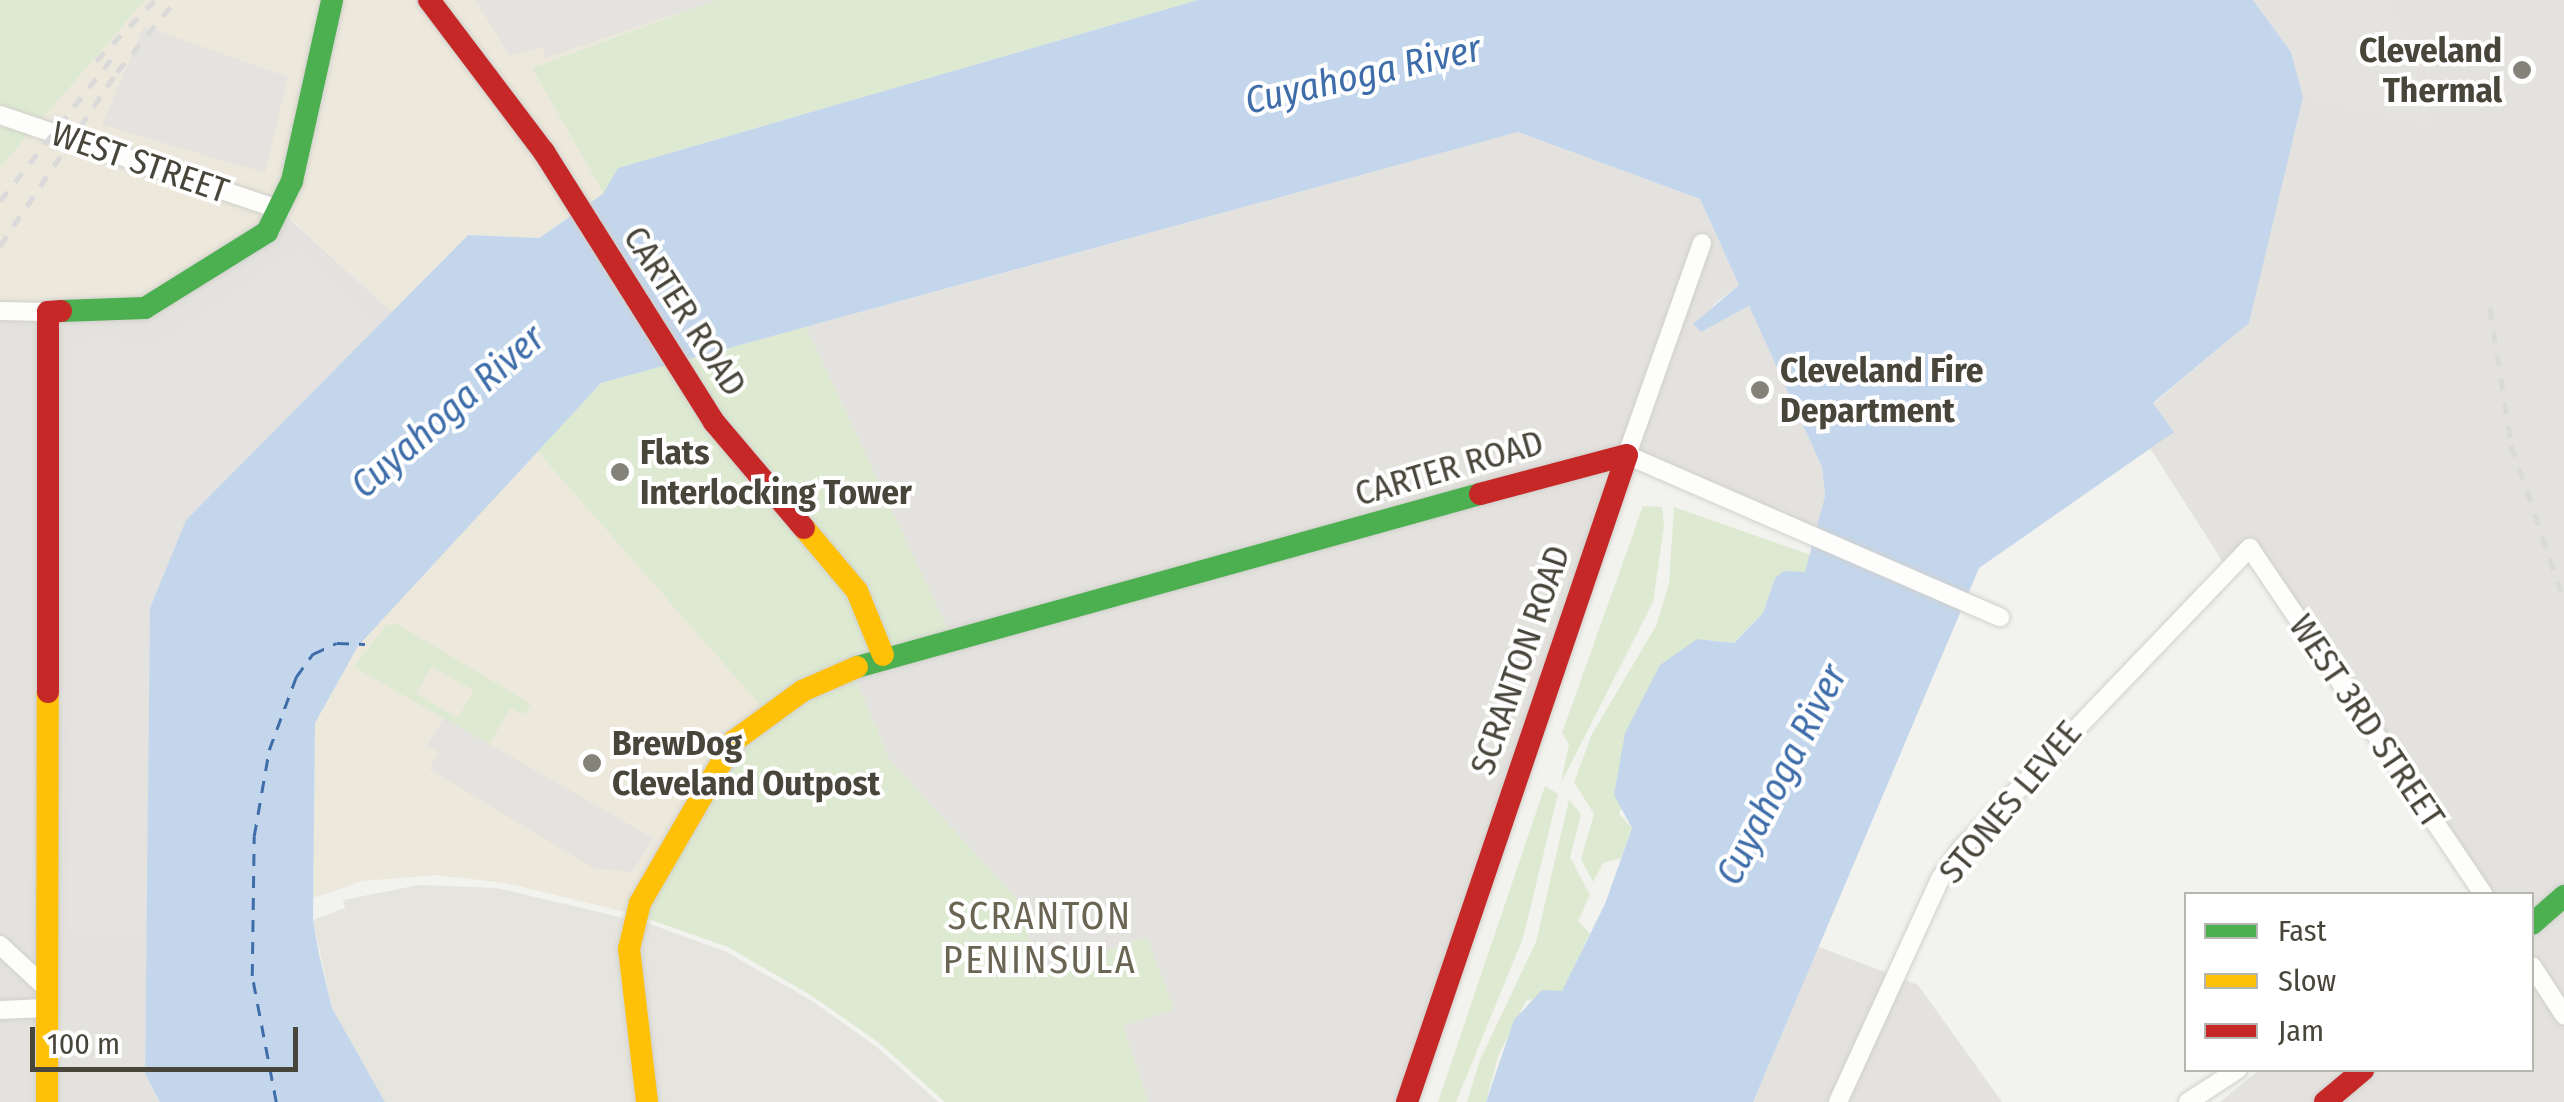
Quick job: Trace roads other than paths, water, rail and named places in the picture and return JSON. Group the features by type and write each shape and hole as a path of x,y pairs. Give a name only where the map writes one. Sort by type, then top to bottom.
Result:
{"street":[{"path":"0,311 145,308 242,252 280,210 332,0"},
{"name":"CARTER ROAD","path":"430,0 544,152 684,380 856,591 883,654"},
{"name":"WEST STREET","path":"0,115 280,210"},
{"name":"SCRANTON ROAD","path":"1407,1102 1702,242"},
{"path":"47,1102 48,312"},
{"path":"1627,455 2000,617"},
{"name":"CARTER ROAD","path":"647,1102 630,949 655,870 734,741 802,691 883,654 1627,455"},
{"name":"WEST 3RD STREET","path":"2250,548 2482,892"},
{"name":"STONES LEVEE","path":"1838,1102 1940,879 1960,850 2250,548"},
{"path":"2534,922 2564,896"},
{"path":"0,944 46,998"},
{"path":"2534,969 2564,1015"},
{"path":"0,1010 46,998"},
{"path":"2188,1102 2234,1072"},
{"path":"2325,1102 2361,1072"}],"water":[{"name":"Cuyahoga River","path":"1198,0 2253,0 2291,52 2303,97 2249,323 2153,403 2174,432 1979,568 1753,1102 1486,1102 1514,1020 1542,990 1562,991 1605,904 1632,828 1614,795 1625,733 1660,665 1697,639 1734,643 1763,613 1775,578 1784,571 1805,572 1825,496 1822,467 1749,306 1701,332 1693,324 1739,285 1700,199 1518,132 601,383 358,646 315,723 313,920 319,954 332,1008 385,1102 160,1102 145,1074 150,608 186,520 468,235 539,238 603,194 618,168"}],"railway":[{"path":"96,61 155,0"},
{"path":"0,246 117,72 176,0"},
{"path":"0,201 112,58"},
{"path":"2490,307 2511,445 2564,600"}],"place":[{"name":"Cleveland Thermal","path":"2522,70"},
{"name":"Cleveland Fire Department","path":"1760,390"},
{"name":"Flats Interlocking Tower","path":"620,472"},
{"name":"BrewDog Cleveland Outpost","path":"592,763"}],"district":[{"name":"SCRANTON PENINSULA","path":"1040,939"}]}
